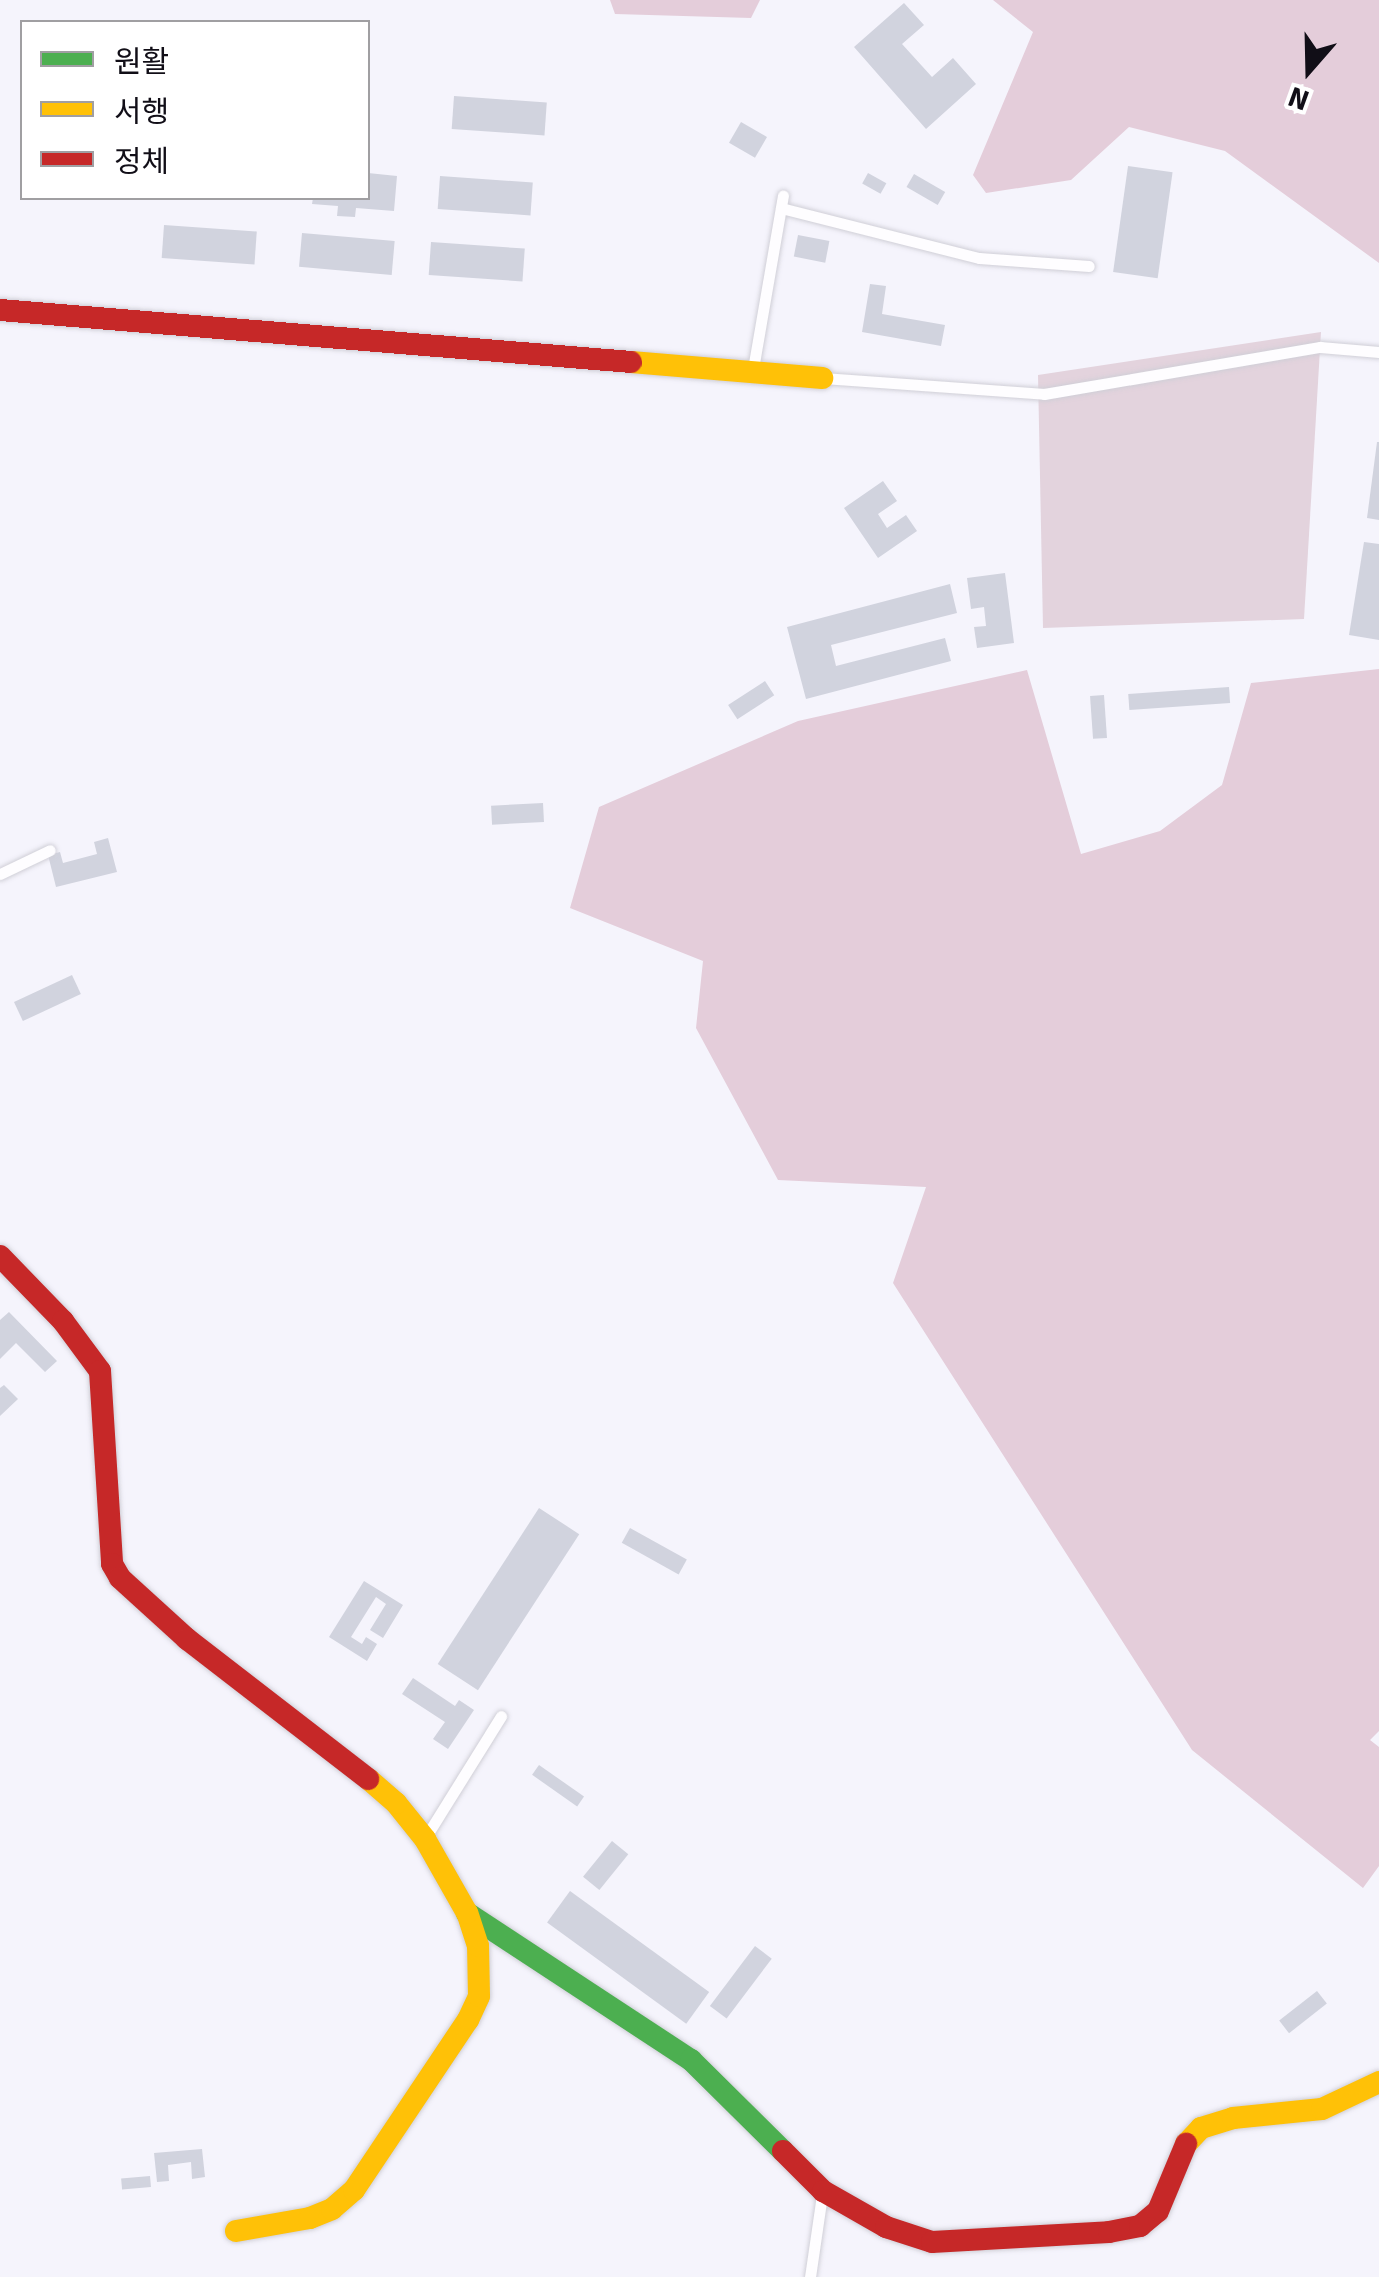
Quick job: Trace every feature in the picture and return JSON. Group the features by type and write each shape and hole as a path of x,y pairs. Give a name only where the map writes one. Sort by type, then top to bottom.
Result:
{"street":[{"path":"0,310 822,378"},
{"path":"0,1256 63,1322 100,1371 112,1564 120,1578 187,1639 340,1754 396,1803 425,1838 467,1913 478,1946 479,1996 448,2052 354,2190 332,2210 310,2218 236,2231"},
{"path":"467,1913 691,2060 822,2190 886,2227 932,2242 1129,2229 1158,2210 1183,2147 1201,2128 1233,2118 1322,2109 1379,2082"}],"lane":[{"path":"753,373 782,202 979,258 1089,266"},
{"path":"822,378 1044,394 1320,347 1379,352"},
{"path":"0,874 50,850"},
{"path":"425,1838 501,1716"},
{"path":"810,2277 822,2190"}],"shaded area":[{"path":"610,0 760,0 751,18 615,14"},
{"path":"993,0 1379,0 1379,263 1225,151 1129,127 1071,180 986,193 973,175 1033,32"},
{"path":"1321,332 1304,619 1043,628 1038,375"},
{"path":"1379,669 1379,1731 1370,1740 1379,1747 1379,1866 1363,1888 1192,1750 893,1283 926,1187 778,1180 696,1028 703,961 570,908 599,807 798,721 1027,670 1081,854 1160,831 1222,785 1251,683"}],"building":[{"path":"904,3 924,25 902,44 932,77 953,58 976,84 926,129 854,47"},
{"path":"454,96 547,102 544,135 452,129"},
{"path":"741,122 767,137 755,158 729,143"},
{"path":"1128,166 1173,172 1158,278 1113,272"},
{"path":"370,173 397,176 394,211 356,208 355,217 337,216 338,206 312,204 313,200 370,200"},
{"path":"868,173 886,183 881,194 862,183"},
{"path":"914,174 945,192 938,205 906,187"},
{"path":"440,176 533,182 530,215 438,209"},
{"path":"164,225 257,231 254,264 162,258"},
{"path":"302,233 395,241 392,275 299,267"},
{"path":"798,235 829,241 825,263 794,257"},
{"path":"431,242 525,249 522,281 429,275"},
{"path":"870,284 886,286 882,314 945,325 941,346 862,332"},
{"path":"1379,442 1379,520 1367,518"},
{"path":"883,481 897,501 878,514 887,528 906,515 917,531 878,558 844,508"},
{"path":"1364,542 1379,544 1379,640 1349,635"},
{"path":"1005,573 1014,643 977,648 974,627 986,626 984,607 971,609 967,578"},
{"path":"950,584 957,613 831,645 836,666 945,638 951,661 806,699 787,627"},
{"path":"765,681 774,695 737,719 728,705"},
{"path":"1229,687 1230,703 1129,710 1128,694"},
{"path":"1104,695 1107,738 1093,739 1090,696"},
{"path":"543,803 544,822 492,825 491,806"},
{"path":"108,838 117,872 56,887 48,855 60,852 63,863 97,854 94,842"},
{"path":"72,975 81,994 23,1021 14,1002"},
{"path":"9,1312 57,1361 45,1372 16,1343 0,1359 0,1320"},
{"path":"4,1385 18,1399 0,1416 0,1388"},
{"path":"539,1508 579,1534 478,1690 438,1664"},
{"path":"630,1528 687,1560 679,1574 622,1543"},
{"path":"364,1581 403,1605 383,1638 370,1630 386,1604 376,1597 351,1637 362,1644 366,1637 377,1644 367,1661 329,1637"},
{"path":"413,1678 455,1706 459,1700 474,1710 448,1749 433,1739 445,1722 402,1694"},
{"path":"539,1765 584,1797 577,1806 532,1775"},
{"path":"612,1841 628,1854 599,1890 583,1877"},
{"path":"570,1891 709,1992 686,2024 547,1923"},
{"path":"755,1946 772,1959 727,2019 710,2006"},
{"path":"1317,1991 1327,2004 1289,2033 1279,2021"},
{"path":"202,2149 205,2177 192,2179 191,2162 168,2165 169,2181 157,2182 154,2153"},
{"path":"150,2176 151,2187 122,2189 121,2179"}],"traffic: fast":[{"path":"467,1913 691,2060 783,2151"}],"traffic: slow":[{"path":"631,362 822,378"},
{"path":"236,2231 310,2218 332,2209 354,2190 468,2020 479,1996 478,1946 467,1913 425,1839 396,1803 368,1779"},
{"path":"1186,2144 1201,2128 1233,2118 1322,2109 1379,2082"}],"traffic: jam":[{"path":"0,310 631,362"},
{"path":"0,1256 63,1321 100,1371 112,1564 120,1578 187,1639 368,1779"},
{"path":"783,2151 823,2191 886,2227 932,2242 1109,2232 1140,2226 1158,2211 1186,2144"}]}
